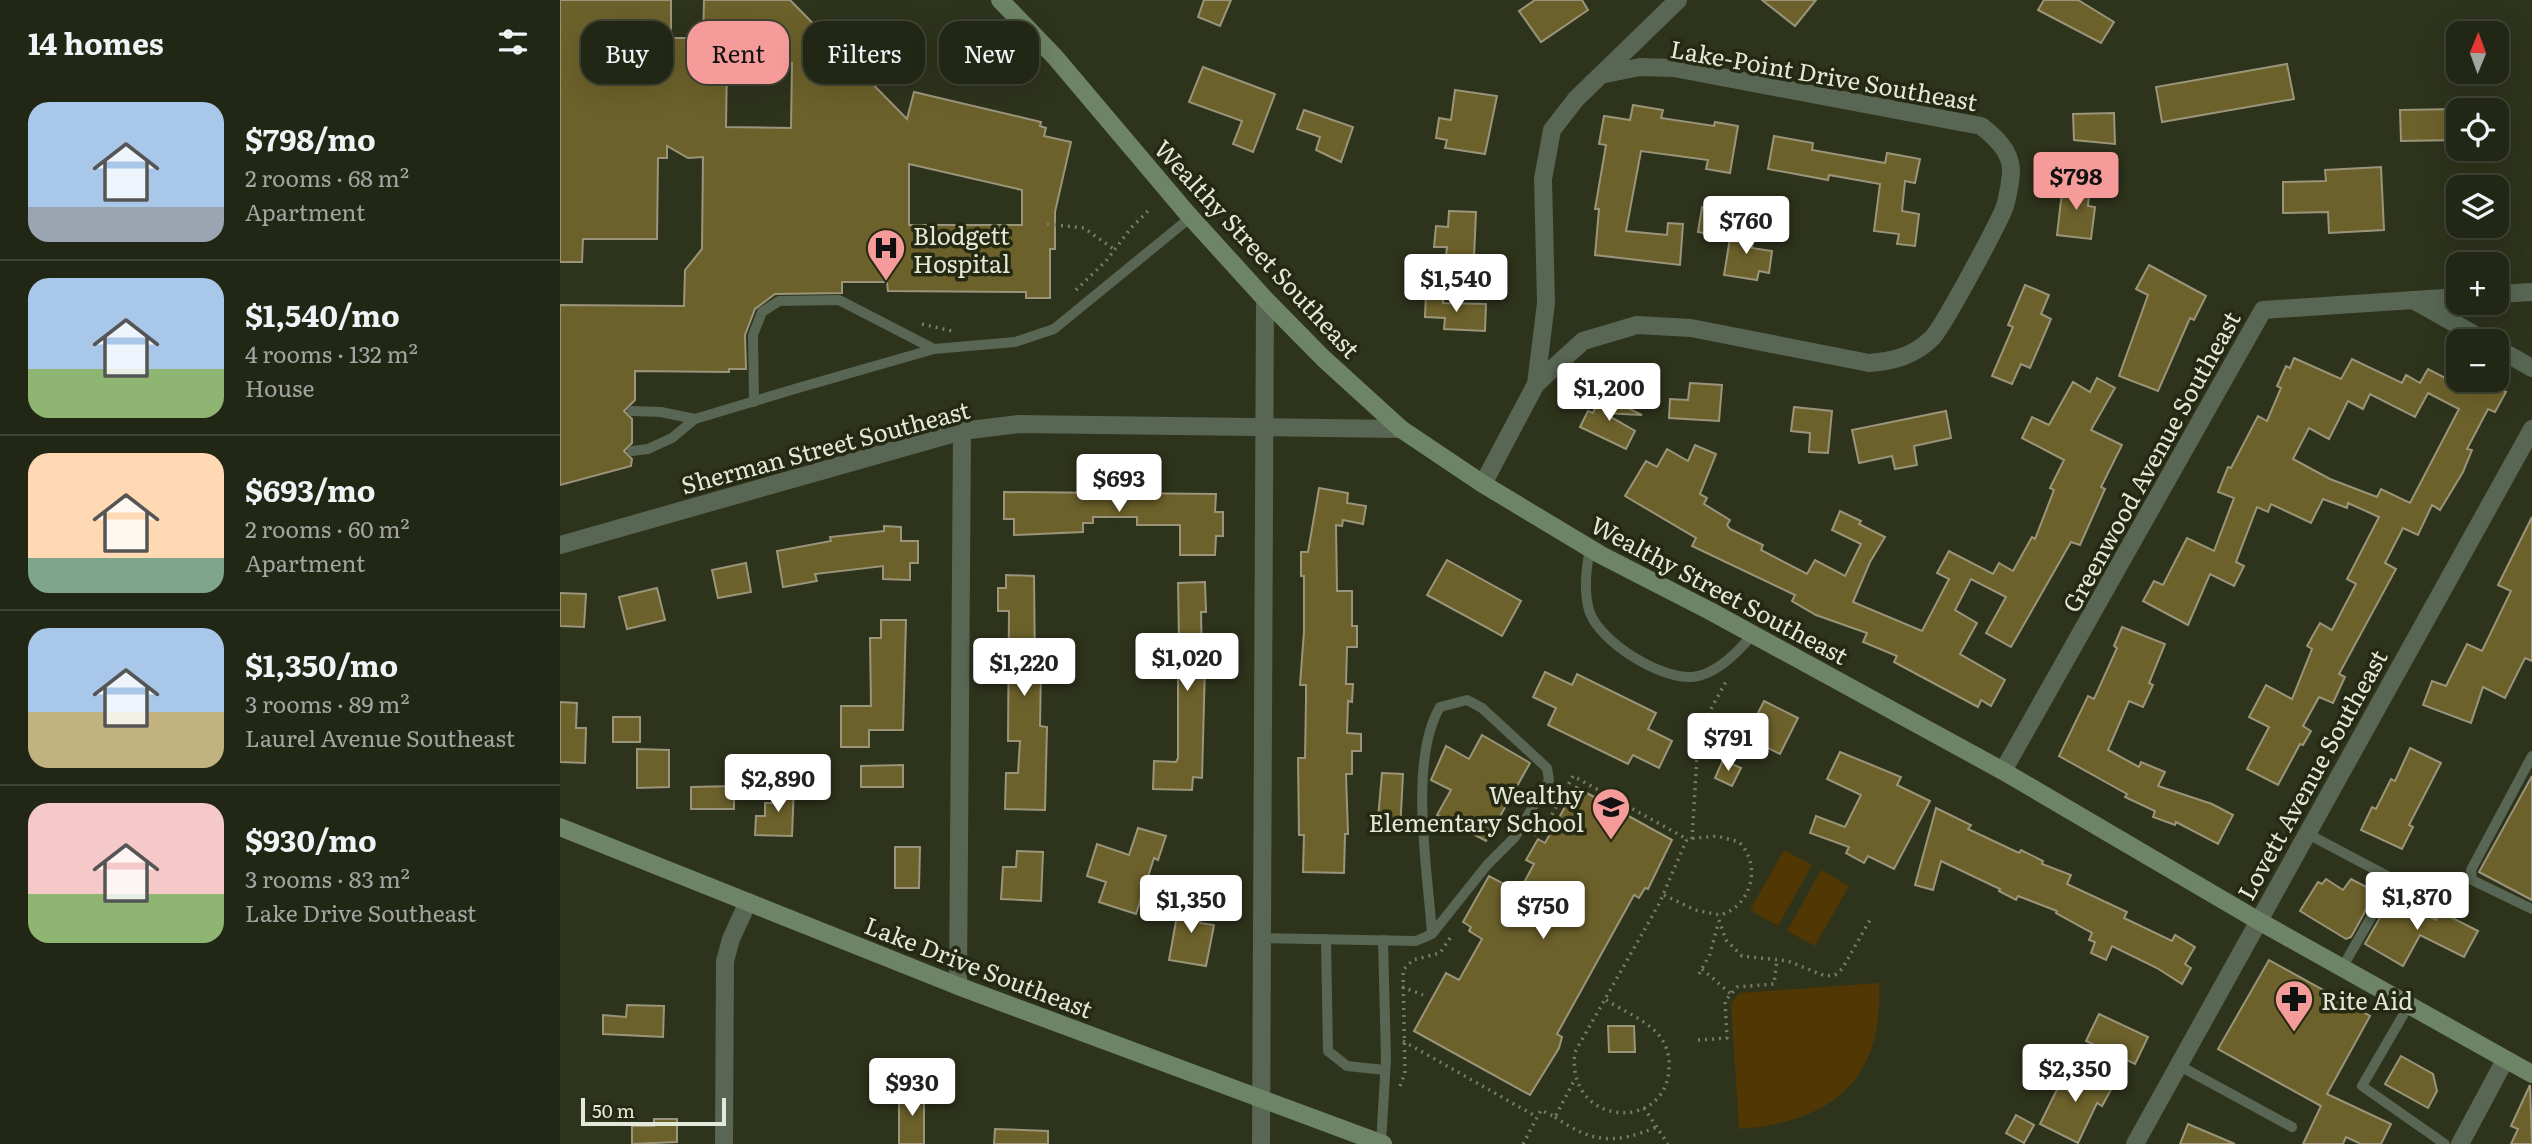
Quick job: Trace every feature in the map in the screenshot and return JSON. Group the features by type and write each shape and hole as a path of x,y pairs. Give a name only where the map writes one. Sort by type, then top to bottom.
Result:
{"main road":[{"name":"Wealthy Street Southeast","path":"1000,0 1055,57 1191,217 1265,299 1401,429 1483,484 1590,549 1753,634 2003,771 2257,920 2532,1074"},
{"name":"Lake Drive Southeast","path":"560,827 958,986 1382,1144"}],"street":[{"path":"1483,484 1536,384 1546,303 1543,179 1552,130 1576,99 1605,74 1678,0"},
{"name":"Lake-Point Drive Southeast","path":"1536,384 1583,341 1637,324 1691,328 1869,363 1893,361 1913,353 1934,337 2005,206 2011,168 2007,154 1996,137 1981,126 1674,68 1640,67 1605,74"},
{"path":"2509,293 2532,292"},
{"name":"Greenwood Avenue Southeast","path":"2003,771 2263,310 2446,298"},
{"path":"1261,1144 1265,299"},
{"path":"2413,300 2465,329"},
{"path":"2509,355 2532,368"},
{"name":"Sherman Street Southeast","path":"560,545 962,431 1019,424 1401,429"},
{"name":"Lovett Avenue Southeast","path":"2135,1144 2532,429"},
{"path":"958,986 962,431"},
{"path":"724,1144 725,961 731,939 748,902"},
{"path":"2460,1144 2505,1060"}],"lane":[{"path":"632,451 648,449 673,438 695,419 934,349 1015,342 1054,328 1191,217"},
{"path":"754,402 753,335 762,312 779,302 839,300 934,349"},
{"path":"632,411 661,412 695,419"},
{"path":"1590,549 1585,574 1590,613 1604,634 1651,669 1693,677 1735,655 1753,634"},
{"path":"1263,938 1416,941 1432,934 1487,865 1515,837 1549,780 1549,772 1482,708 1467,700 1440,707 1432,720 1421,778 1432,934"},
{"path":"2532,756 2471,870 2472,880 2532,909"},
{"path":"2306,833 2393,879 2342,968"},
{"path":"1326,939 1328,1051 1347,1066 1385,1070"},
{"path":"1382,1144 1385,1070 1384,940"},
{"path":"2409,1005 2362,1086 2445,1144"},
{"path":"2178,1065 2292,1127"}],"path":[{"path":"1073,295 1151,208"},
{"path":"1047,223 1084,228 1115,250"},
{"path":"917,323 941,330 962,332"},
{"path":"1555,1117 1575,1079 1575,1052 1664,895 1690,839 1698,740 1708,714 1733,671"},
{"path":"1529,844 1535,834 1544,829 1573,776 1690,839 1728,838 1739,842 1751,860 1752,880 1735,908 1719,918 1710,954 1700,972 1731,994"},
{"path":"1664,895 1719,918"},
{"path":"1719,918 1726,940 1742,956 1777,959 1825,976 1835,975 1845,964 1870,920"},
{"path":"1395,1092 1404,1077 1404,967 1413,960 1440,953 1458,925"},
{"path":"1698,1040 1727,1038 1725,1001 1737,987 1774,984 1777,959"},
{"path":"1402,988 1423,995"},
{"path":"1575,1079 1585,1097 1605,1110 1628,1113 1644,1108 1665,1086 1669,1075 1668,1053 1663,1042 1648,1026 1606,1000"},
{"path":"1403,1041 1537,1117"},
{"path":"1644,1108 1668,1144"},
{"path":"1523,1144 1541,1110 1583,1135 1611,1143 1638,1137 1657,1127"}],"shaded area":[{"path":"1784,850 1812,865 1778,926 1750,910"},
{"path":"1821,870 1849,886 1815,946 1787,931"},
{"path":"1879,983 1878,1017 1872,1046 1861,1070 1845,1090 1825,1106 1800,1117 1772,1125 1739,1129 1731,1003 1740,993"}],"building":[{"path":"560,0 671,0 671,21 581,21 581,84 673,84 673,38 687,38 687,84 727,84 726,127 791,128 792,63 789,63 789,21 703,21 704,0 790,0 811,21 803,21 803,84 873,84 907,119 914,92 1041,122 1040,126 1046,128 1044,136 1071,142 1055,212 1055,249 1050,249 1050,298 1026,298 1026,292 888,291 887,282 842,282 842,293 775,294 755,309 745,335 746,369 729,369 729,372 635,371 635,400 624,411 632,419 632,443 624,451 632,459 631,466 560,485 560,305 684,306 685,270 702,249 703,157 688,158 667,146 667,158 658,158 657,239 583,239 582,262 560,262","holes":["909,164 1022,190 1022,225 909,225"]},
{"path":"1204,0 1231,0 1220,26 1198,17"},
{"path":"1535,0 1582,0 1588,10 1541,42 1519,11"},
{"path":"1762,0 1816,0 1795,26"},
{"path":"2044,0 2078,0 2114,22 2101,43 2038,10"},
{"path":"2287,64 2294,99 2162,122 2156,87"},
{"path":"1203,67 1275,94 1253,152 1233,144 1242,121 1189,102"},
{"path":"1455,90 1497,96 1485,154 1445,148 1447,140 1436,138 1439,118 1451,120"},
{"path":"1633,105 1663,110 1661,118 1714,126 1715,122 1738,126 1730,173 1706,169 1708,160 1641,151 1626,231 1667,235 1668,223 1683,224 1680,265 1595,255 1599,209 1595,209 1606,145 1599,144 1604,116 1630,120"},
{"path":"2446,109 2446,140 2401,141 2400,110"},
{"path":"1304,110 1353,127 1341,162 1316,150 1320,137 1297,129"},
{"path":"2114,113 2115,144 2074,140 2073,114"},
{"path":"1774,136 1813,143 1812,150 1885,163 1887,153 1920,159 1915,183 1905,181 1902,211 1919,214 1915,246 1897,244 1899,234 1874,231 1880,184 1829,175 1828,180 1768,169"},
{"path":"2381,167 2384,230 2329,233 2328,212 2283,213 2283,182 2326,181 2325,170"},
{"path":"2063,183 2090,186 2088,206 2095,207 2091,239 2057,235"},
{"path":"1702,207 1730,211 1725,237 1698,232"},
{"path":"1449,211 1476,212 1474,257 1446,256 1447,247 1434,247 1436,226 1448,227"},
{"path":"1732,226 1755,229 1752,248 1772,251 1769,273 1759,271 1757,280 1724,275"},
{"path":"2149,265 2206,296 2194,320 2190,318 2158,391 2119,376 2148,295 2136,289"},
{"path":"2025,285 2049,295 2041,314 2051,319 2030,368 2021,364 2012,384 1992,376 2013,327 2008,325"},
{"path":"1426,293 1444,294 1443,303 1486,304 1485,331 1444,329 1445,318 1425,317"},
{"path":"2294,358 2341,379 2352,359 2402,383 2406,375 2420,383 2428,369 2446,378 2446,392 2506,392 2495,412 2488,409 2467,449 2472,450 2463,472 2440,510 2432,505 2418,535 2403,528 2385,563 2396,569 2339,674 2345,677 2333,703 2319,697 2303,726 2311,731 2303,745 2300,744 2278,785 2247,769 2269,727 2249,717 2266,685 2292,699 2312,649 2307,646 2320,623 2332,630 2356,584 2347,579 2379,517 2348,503 2347,508 2323,499 2311,523 2271,504 2268,512 2257,507 2236,562 2244,566 2234,586 2210,574 2188,625 2143,601 2154,581 2163,585 2187,538 2214,551 2234,498 2218,492 2228,467 2231,468 2258,416 2267,421 2281,388 2277,386 2286,366 2290,368","holes":["2428,393 2459,409 2410,503 2381,489 2377,497 2330,479 2293,459 2309,428 2329,439 2348,401 2363,409 2370,394 2415,417"]},
{"path":"2097,378 2115,388 2091,430 2122,445 2101,487 2105,489 2080,545 2071,542 2011,647 1986,633 2006,597 1971,579 1955,610 1977,623 1960,654 2005,680 1991,706 1981,700 1978,707 1894,662 1897,656 1863,642 1867,633 1816,615 1792,601 1795,595 1692,546 1696,538 1625,496 1646,461 1657,467 1667,449 1688,461 1695,445 1716,454 1700,494 1707,498 1704,504 1730,520 1727,525 1730,529 1763,545 1761,550 1807,574 1815,560 1845,576 1861,544 1832,530 1840,511 1861,521 1859,524 1885,537 1870,562 1853,602 1922,631 1949,579 1937,573 1949,551 1993,574 1999,563 2013,571 2032,537 2035,539 2054,490 2050,488 2064,460 2022,438 2032,417 2049,425 2073,382 2090,392"},
{"path":"1690,383 1722,385 1719,421 1669,418 1670,399 1688,400"},
{"path":"1601,395 1642,415 1604,413 1635,431 1626,449 1580,427 1588,411 1593,413"},
{"path":"1794,407 1832,411 1828,453 1809,452 1810,433 1791,431"},
{"path":"1946,411 1951,438 1914,446 1917,465 1895,469 1892,456 1859,463 1852,430"},
{"path":"1319,488 1348,493 1347,503 1366,506 1363,524 1343,520 1342,526 1336,525 1337,591 1352,591 1352,626 1357,626 1357,647 1347,647 1346,684 1353,684 1352,702 1348,701 1347,733 1361,734 1361,751 1352,751 1352,774 1346,774 1348,834 1345,834 1344,873 1303,872 1304,835 1299,835 1298,758 1305,758 1306,700 1306,685 1300,685 1304,631 1301,552 1308,552"},
{"path":"1004,492 1216,494 1215,512 1223,512 1223,536 1216,536 1215,555 1180,555 1180,525 1137,525 1137,517 1093,517 1093,523 1083,523 1083,532 1014,535 1014,519 1004,519"},
{"path":"2532,517 2532,661 2525,658 2505,698 2483,687 2471,723 2423,705 2432,681 2446,686 2467,644 2482,651 2511,591 2498,585"},
{"path":"884,526 901,527 901,541 918,541 918,563 910,563 910,580 883,579 883,566 815,574 817,581 783,587 777,551 831,541 830,537 884,531"},
{"path":"1447,560 1521,601 1502,636 1427,595"},
{"path":"746,563 751,592 718,598 712,570"},
{"path":"1006,575 1034,576 1035,668 1041,668 1040,726 1047,727 1045,810 1005,809 1006,773 1018,773 1020,741 1008,741 1009,611 998,611 998,588 1006,588"},
{"path":"1205,582 1206,612 1201,612 1202,666 1205,666 1202,778 1193,777 1192,790 1153,789 1154,761 1176,762 1178,758 1178,656 1166,656 1165,641 1179,641 1178,583"},
{"path":"657,588 665,620 627,629 619,597"},
{"path":"560,593 586,594 584,627 560,626"},
{"path":"881,620 906,620 903,730 869,730 869,747 841,747 841,706 871,706 870,638 881,638"},
{"path":"2122,627 2165,644 2149,683 2153,685 2143,707 2129,701 2108,750 2139,767 2141,762 2165,772 2158,786 2212,804 2233,815 2218,844 2176,822 2175,825 2153,817 2155,811 2125,797 2127,794 2059,756 2088,696 2094,699 2117,648 2114,646"},
{"path":"1545,672 1572,685 1577,674 1656,713 1648,729 1672,741 1659,768 1633,755 1628,764 1548,725 1556,708 1533,697"},
{"path":"1764,701 1798,718 1780,754 1746,737"},
{"path":"560,702 577,703 576,728 586,728 585,763 560,762"},
{"path":"613,717 640,717 640,742 613,742"},
{"path":"1482,735 1530,763 1486,841 1437,815 1451,790 1431,780 1446,746 1469,759"},
{"path":"2410,748 2441,763 2409,825 2413,827 2402,849 2361,830 2372,807 2376,809 2391,779 2395,781"},
{"path":"637,749 669,750 669,787 637,788"},
{"path":"1840,752 1901,777 1897,785 1930,801 1894,869 1868,856 1864,863 1846,853 1849,847 1810,833 1816,816 1845,827 1861,795 1827,779"},
{"path":"1723,760 1741,768 1732,786 1715,778"},
{"path":"903,765 903,787 861,787 861,766"},
{"path":"1382,773 1403,774 1400,831 1377,830"},
{"path":"2532,776 2532,900 2479,872"},
{"path":"777,784 794,785 792,836 755,835 756,816 765,816 765,803 776,803"},
{"path":"734,786 734,809 691,809 691,787"},
{"path":"1576,787 1672,840 1648,889 1645,888 1639,898 1634,895 1557,1034 1562,1037 1559,1048 1530,1095 1414,1031 1446,973 1459,980 1482,939 1469,931 1471,927 1463,922 1489,876 1519,892 1534,864 1526,860 1538,839 1545,843"},
{"path":"1936,808 1971,825 1968,829 2019,853 2021,850 2043,861 2042,864 2071,875 2067,884 2127,912 2124,918 2172,941 2175,935 2195,947 2185,964 2191,968 2182,984 2157,968 2112,946 2106,960 2091,953 2095,942 2089,940 2092,933 2056,913 2057,911 2018,896 2016,900 1999,891 2000,889 1941,861 1933,890 1915,885"},
{"path":"1138,828 1166,836 1158,860 1154,858 1136,914 1099,902 1106,882 1087,876 1097,844 1129,855"},
{"path":"895,847 920,847 919,888 895,888"},
{"path":"1017,851 1043,852 1041,901 1001,899 1003,867 1016,867"},
{"path":"2326,879 2343,890 2351,879 2376,892 2351,937 2346,939 2300,911 2318,882 2322,884"},
{"path":"1180,899 1203,903 1200,923 1214,925 1206,966 1169,960"},
{"path":"2390,900 2397,903 2399,900 2436,920 2441,912 2478,931 2464,957 2420,935 2403,966 2365,944"},
{"name":"Rite Aid","path":"2269,960 2370,1016 2327,1094 2391,1124 2381,1144 2361,1144 2346,1137 2343,1144 2303,1144 2321,1106 2218,1049"},
{"path":"627,1005 664,1006 663,1037 603,1034 603,1015 626,1017"},
{"path":"2099,1014 2148,1037 2135,1064 2086,1041"},
{"path":"1608,1026 1634,1026 1635,1052 1609,1052"},
{"path":"2401,1056 2433,1074 2437,1091 2428,1108 2385,1084"},
{"path":"2069,1065 2112,1088 2102,1106 2097,1103 2078,1143 2040,1124"},
{"path":"2530,1085 2532,1144 2511,1144 2518,1129 2511,1126"},
{"path":"899,1093 924,1093 924,1144 899,1144"},
{"path":"2016,1115 2034,1125 2024,1143 2006,1133"},
{"path":"654,1119 677,1119 677,1142 632,1144 632,1126 654,1126"},
{"path":"2188,1124 2235,1144 2180,1144"},
{"path":"995,1129 1048,1131 1048,1144 994,1144"}],"place":[{"name":"Blodgett Hospital","path":"886,282"},
{"name":"Wealthy Elementary School","path":"1611,841"},
{"name":"Rite Aid","path":"2294,1033"}]}
